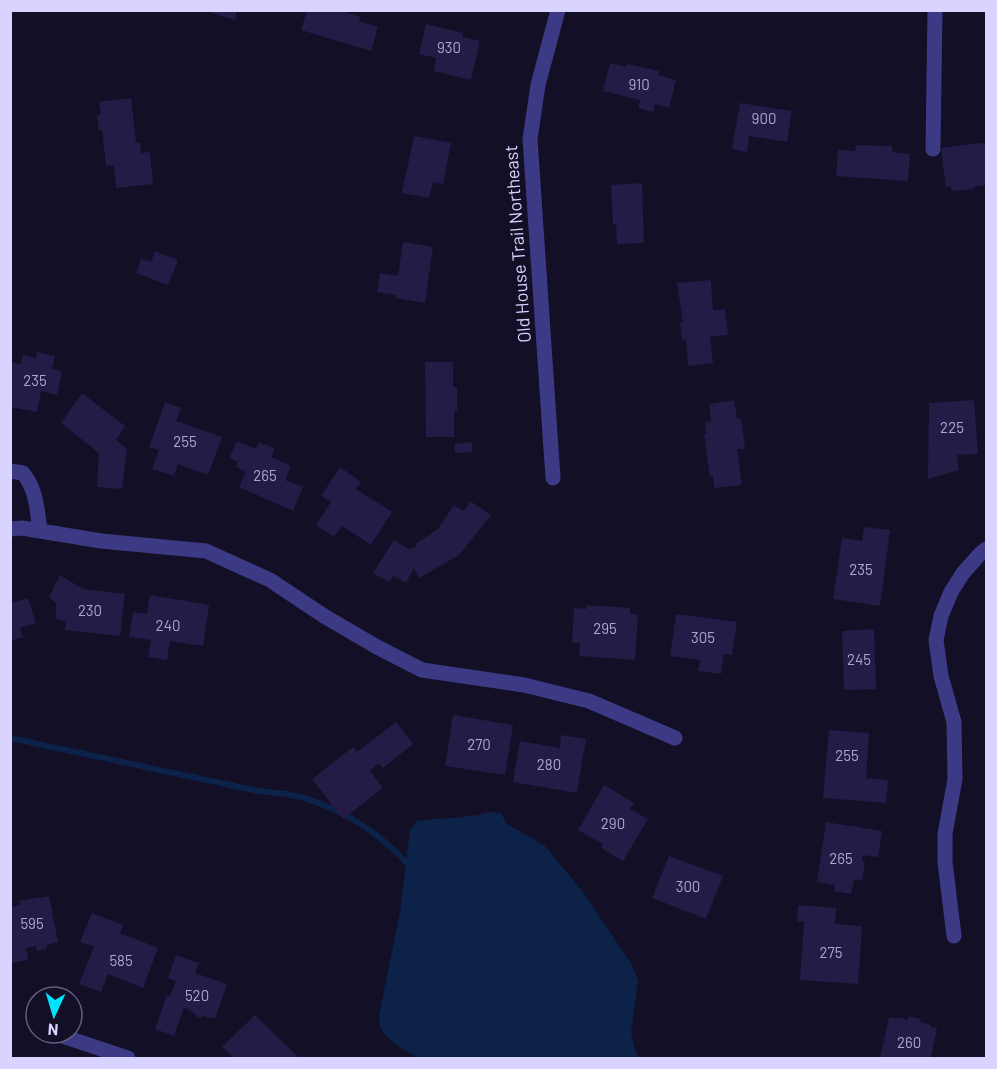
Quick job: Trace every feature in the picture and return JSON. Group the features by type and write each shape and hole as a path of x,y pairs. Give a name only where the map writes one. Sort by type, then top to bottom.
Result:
{"street":[{"name":"Old House Trail Northeast","path":"553,478 530,139 538,84 558,10"},
{"path":"933,149 935,10"},
{"path":"10,471 23,473 30,482 35,494 40,531"},
{"path":"10,529 22,528 101,541 206,551 270,580 333,621 422,670 524,685 589,701 675,738"},
{"path":"954,936 945,862 945,834 955,779 954,722 941,676 936,640 941,616 951,592 963,573 987,549"},
{"path":"84,1044 128,1059"}],"water":[{"path":"490,812 501,813 506,823 545,846 583,892 632,965 638,981 631,1032 639,1058 419,1058 394,1043 382,1030 379,1015 400,912 410,830 417,821"}],"building":[{"path":"202,10 237,10 235,20"},
{"path":"307,10 324,12 325,10 339,10 361,17 359,21 378,27 371,51 301,30"},
{"path":"426,24 463,33 462,37 480,41 471,80 434,71 436,58 419,54"},
{"path":"610,63 659,71 658,75 676,80 669,108 655,104 653,112 638,108 640,100 603,91"},
{"path":"131,98 136,143 140,143 141,153 150,152 153,184 116,188 114,165 106,166 102,130 99,130 97,116 101,114 99,102"},
{"path":"740,103 792,111 787,142 749,136 747,152 732,149"},
{"path":"414,136 451,143 443,184 433,182 429,198 402,193"},
{"path":"986,144 986,185 952,191 951,186 946,187 941,148"},
{"path":"856,145 892,146 892,152 910,154 908,181 836,176 838,150 855,151"},
{"path":"642,183 644,243 617,244 616,224 613,224 611,185"},
{"path":"403,242 433,247 425,303 377,292 380,273 398,276"},
{"path":"155,251 178,260 168,285 136,273 141,259 151,262"},
{"path":"711,280 713,310 725,309 728,335 710,337 713,363 688,366 686,339 682,340 680,323 683,323 677,283"},
{"path":"37,352 55,356 52,369 62,371 57,395 41,391 37,412 10,407 10,362 21,364 23,355 36,358"},
{"path":"425,362 453,362 453,387 457,387 454,437 426,437"},
{"path":"82,393 125,426 116,440 127,449 122,489 97,487 99,453 61,423"},
{"path":"734,400 737,419 741,418 745,449 737,449 742,485 714,488 713,476 710,477 704,434 706,434 705,422 711,421 709,404"},
{"path":"974,400 978,454 957,455 959,470 928,479 929,403"},
{"path":"165,402 181,408 176,421 222,437 208,475 178,464 174,476 152,469 159,450 149,447"},
{"path":"237,441 256,449 259,442 275,449 271,457 291,466 285,480 303,487 293,511 239,487 246,472 236,467 238,462 229,458"},
{"path":"472,442 472,452 455,453 455,444"},
{"path":"340,467 361,482 356,489 392,512 371,545 342,526 334,537 316,525 331,502 321,496"},
{"path":"470,501 491,515 459,555 419,578 414,568 406,583 393,576 389,582 373,573 394,540 409,549 416,547 415,544 438,529 454,505 464,511"},
{"path":"864,527 890,530 880,606 833,599 842,538 862,541"},
{"path":"60,575 83,589 125,594 120,636 65,630 66,621 56,619 56,603 49,597"},
{"path":"150,595 209,605 203,646 170,641 167,660 148,657 151,640 129,637 133,612 147,614"},
{"path":"28,598 36,623 20,628 23,637 10,641 10,603"},
{"path":"587,605 630,608 630,614 638,615 635,660 579,656 580,643 572,643 574,608 586,609"},
{"path":"676,614 737,622 732,655 724,654 721,674 698,671 700,660 670,656"},
{"path":"874,629 876,689 844,690 842,631"},
{"path":"453,715 513,725 505,775 445,766"},
{"path":"396,722 413,744 383,768 379,763 370,771 383,788 343,819 312,779 353,747 357,752"},
{"path":"829,730 869,733 866,778 888,780 886,803 823,798"},
{"path":"561,735 586,739 577,793 513,782 520,741 560,748"},
{"path":"604,785 634,803 630,809 648,819 623,861 601,848 603,844 578,830"},
{"path":"826,822 882,831 878,857 863,855 862,861 865,861 862,881 854,879 851,894 834,891 835,885 817,882"},
{"path":"669,856 723,876 706,919 652,898"},
{"path":"49,896 58,942 47,945 47,949 37,951 36,946 26,948 28,960 10,963 10,907 20,905 19,901"},
{"path":"798,905 836,908 835,924 862,926 858,984 800,980 804,922 797,922"},
{"path":"92,913 123,925 120,933 158,948 143,988 108,974 101,992 79,984 94,947 80,942"},
{"path":"176,955 199,963 195,973 227,984 215,1019 195,1016 196,1014 184,1008 174,1036 155,1029 167,995 170,996 176,981 168,978"},
{"path":"255,1015 299,1058 234,1058 222,1047"},
{"path":"908,1016 921,1019 920,1022 937,1028 931,1058 880,1058 889,1017 908,1020"}],"waterway":[{"path":"10,738 258,791 286,794 320,803 366,828 406,862"}]}
